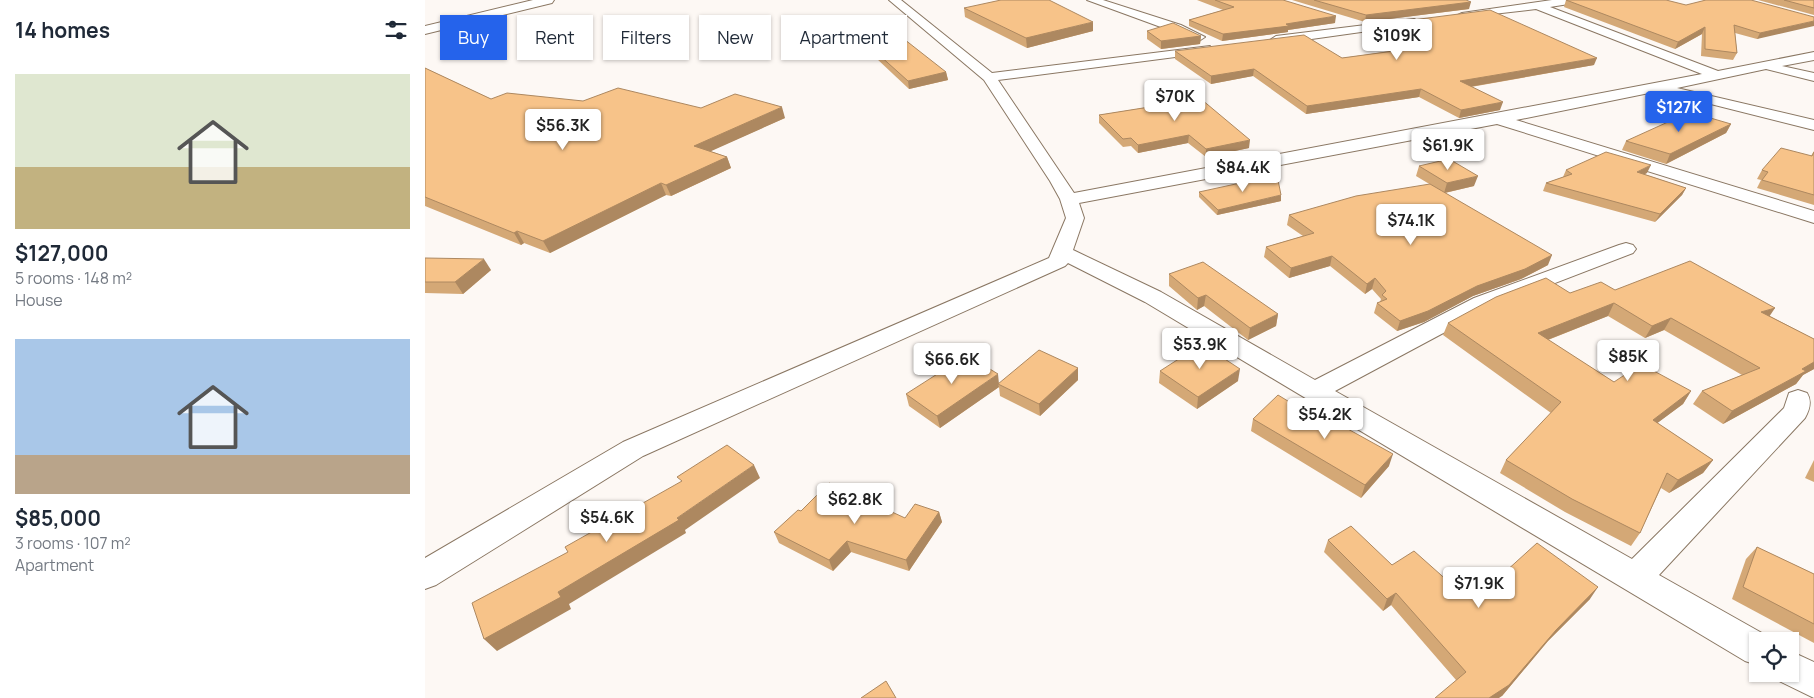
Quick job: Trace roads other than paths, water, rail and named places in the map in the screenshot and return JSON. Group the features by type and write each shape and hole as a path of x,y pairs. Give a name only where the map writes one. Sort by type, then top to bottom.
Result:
{"street":[{"path":"425,30 548,0"},
{"path":"425,574 633,449 1059,262 1075,218 1069,199 989,77 894,0"},
{"path":"989,77 1219,45 1177,27 1092,0"},
{"path":"1451,17 1575,0"},
{"path":"1536,6 1716,75"},
{"path":"1344,20 1371,28"},
{"path":"1262,42 1424,21"},
{"path":"1069,199 1498,119 1814,56"},
{"path":"1763,66 1814,77"},
{"path":"1657,87 1814,125"},
{"path":"1498,119 1814,217"},
{"path":"1314,391 1482,303 1626,249"},
{"path":"1062,252 1153,297 1749,644"},
{"path":"1635,578 1795,411 1798,399"},
{"path":"1799,673 1814,681"}]}
